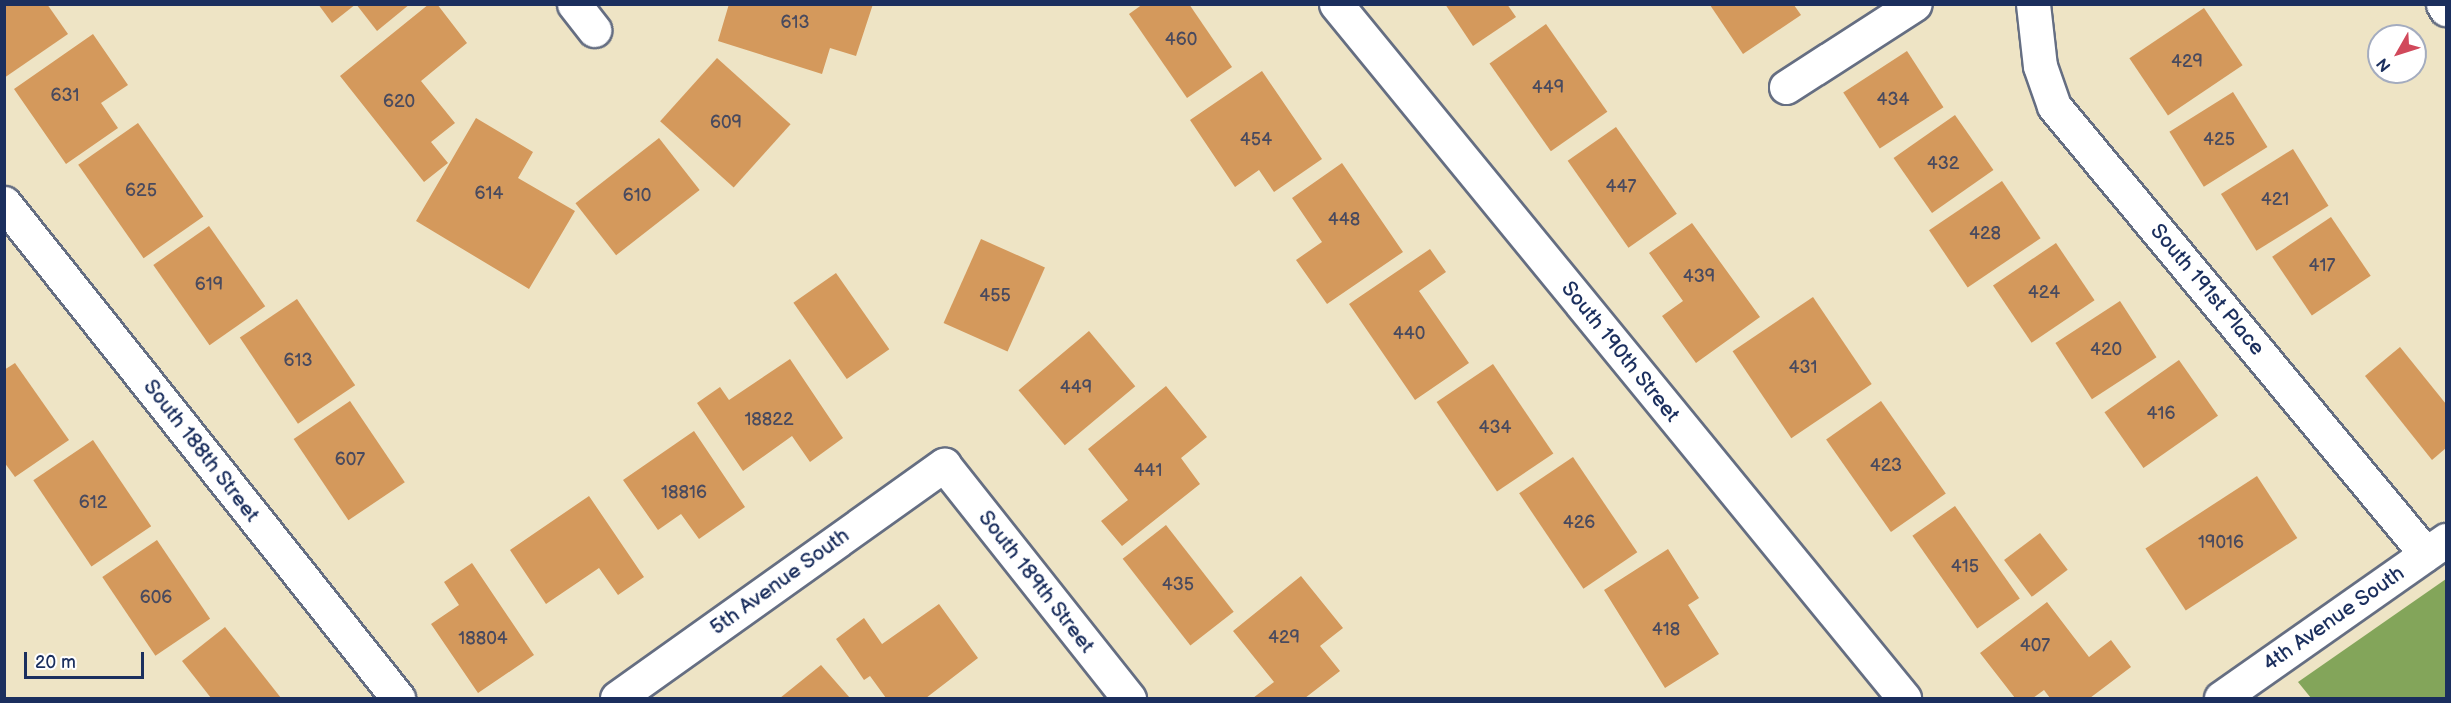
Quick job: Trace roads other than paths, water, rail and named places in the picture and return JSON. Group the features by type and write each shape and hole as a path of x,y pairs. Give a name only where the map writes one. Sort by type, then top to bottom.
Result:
{"street":[{"path":"574,4 594,30"},
{"name":"South 190th Street","path":"1336,4 1904,699"},
{"path":"1786,87 1915,4"},
{"name":"South 191st Place","path":"2033,4 2040,66 2054,106 2436,547"},
{"path":"2443,4 2446,9"},
{"name":"South 188th Street","path":"4,203 398,699"},
{"name":"5th Avenue South","path":"616,699 944,465"},
{"name":"South 189th Street","path":"944,465 1129,699"},
{"name":"4th Avenue South","path":"2221,699 2436,547"}]}
